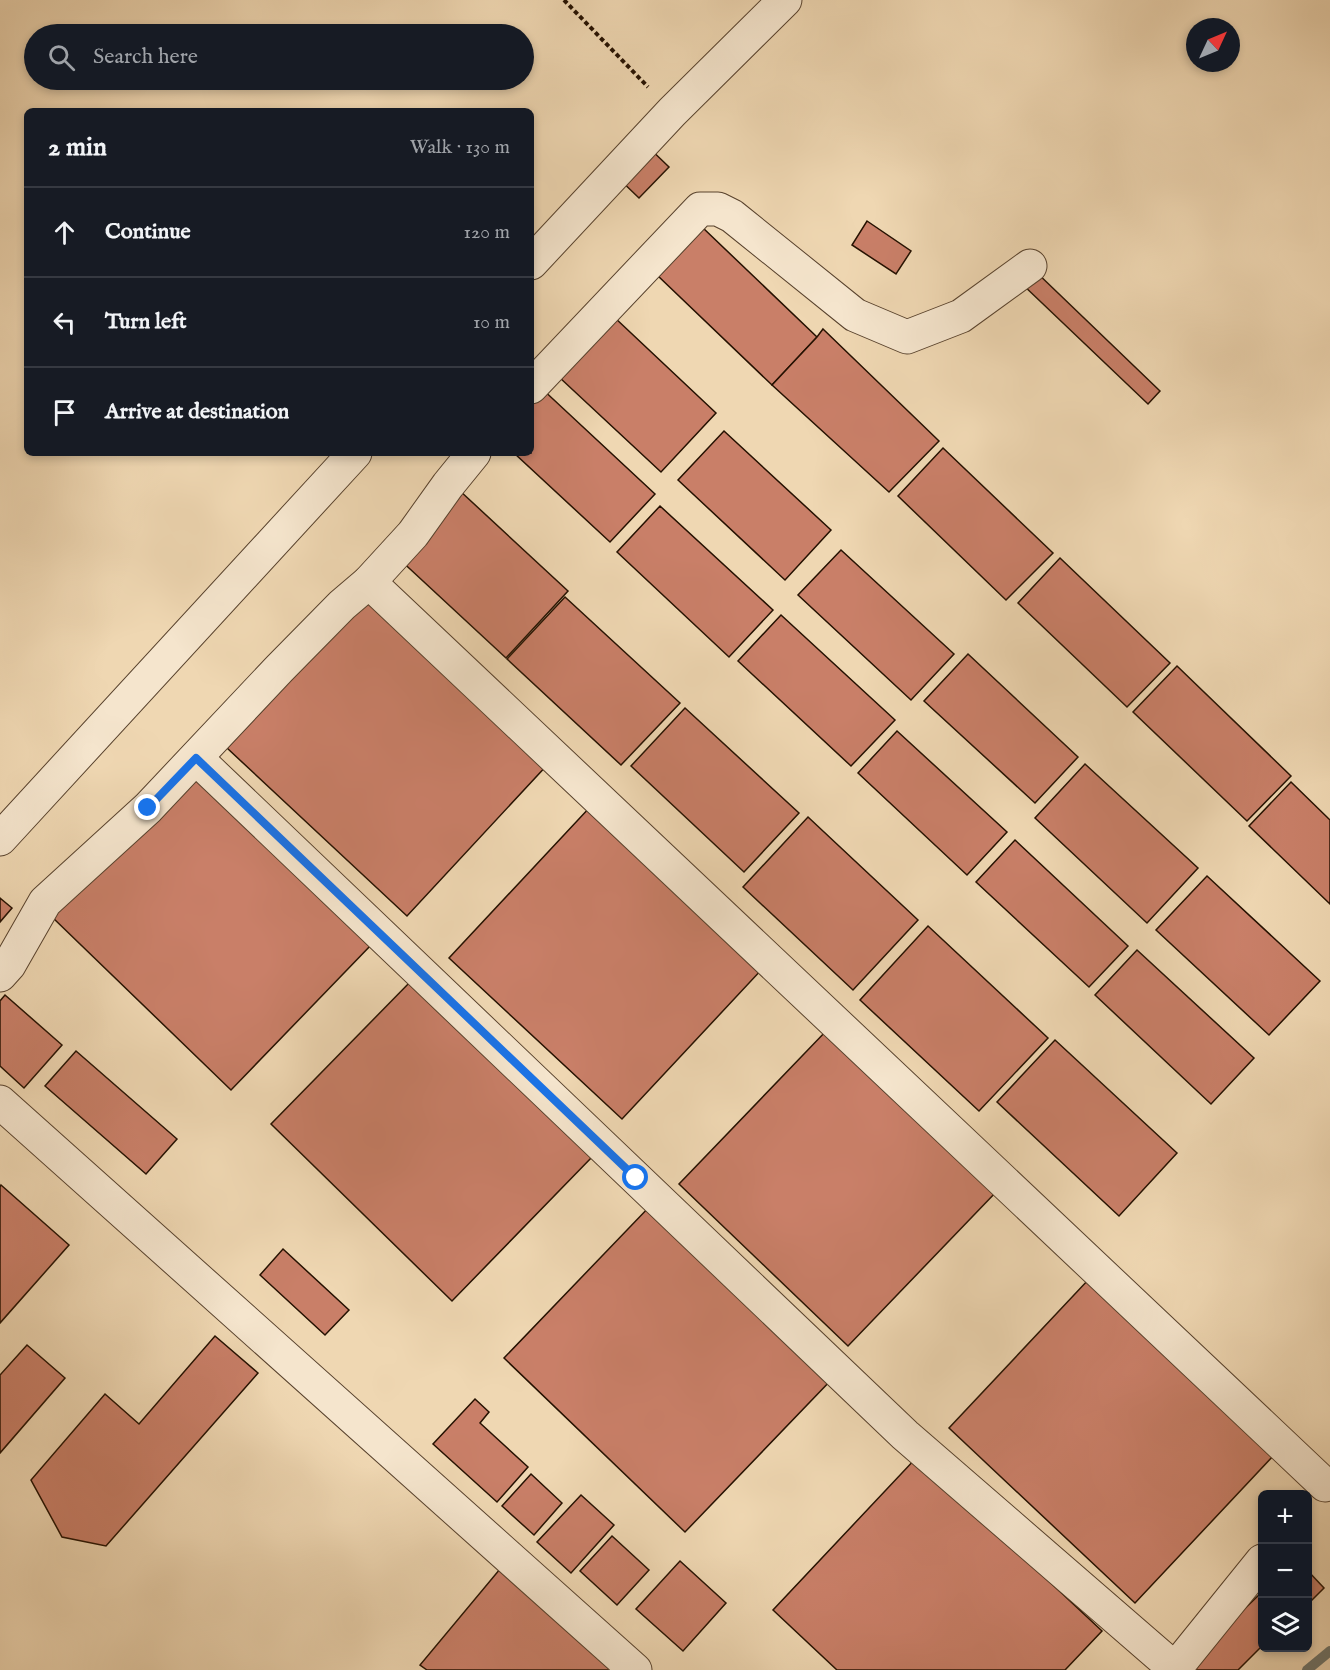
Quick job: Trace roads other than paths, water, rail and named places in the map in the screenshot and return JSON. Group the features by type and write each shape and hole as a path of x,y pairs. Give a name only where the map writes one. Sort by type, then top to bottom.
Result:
{"street":[{"path":"534,260 672,112 785,0"},
{"path":"534,384 700,209 718,209 732,216 855,315 907,337 960,316 1030,266"},
{"path":"0,839 352,456"},
{"path":"0,975 9,965 45,902 148,808 279,669 342,605 369,582 412,534 471,456"},
{"path":"369,582 1321,1491"},
{"path":"196,758 905,1435 1174,1670 1258,1567"},
{"path":"0,1102 635,1670"}],"waterway":[{"path":"1307,1670 1330,1651"}]}
